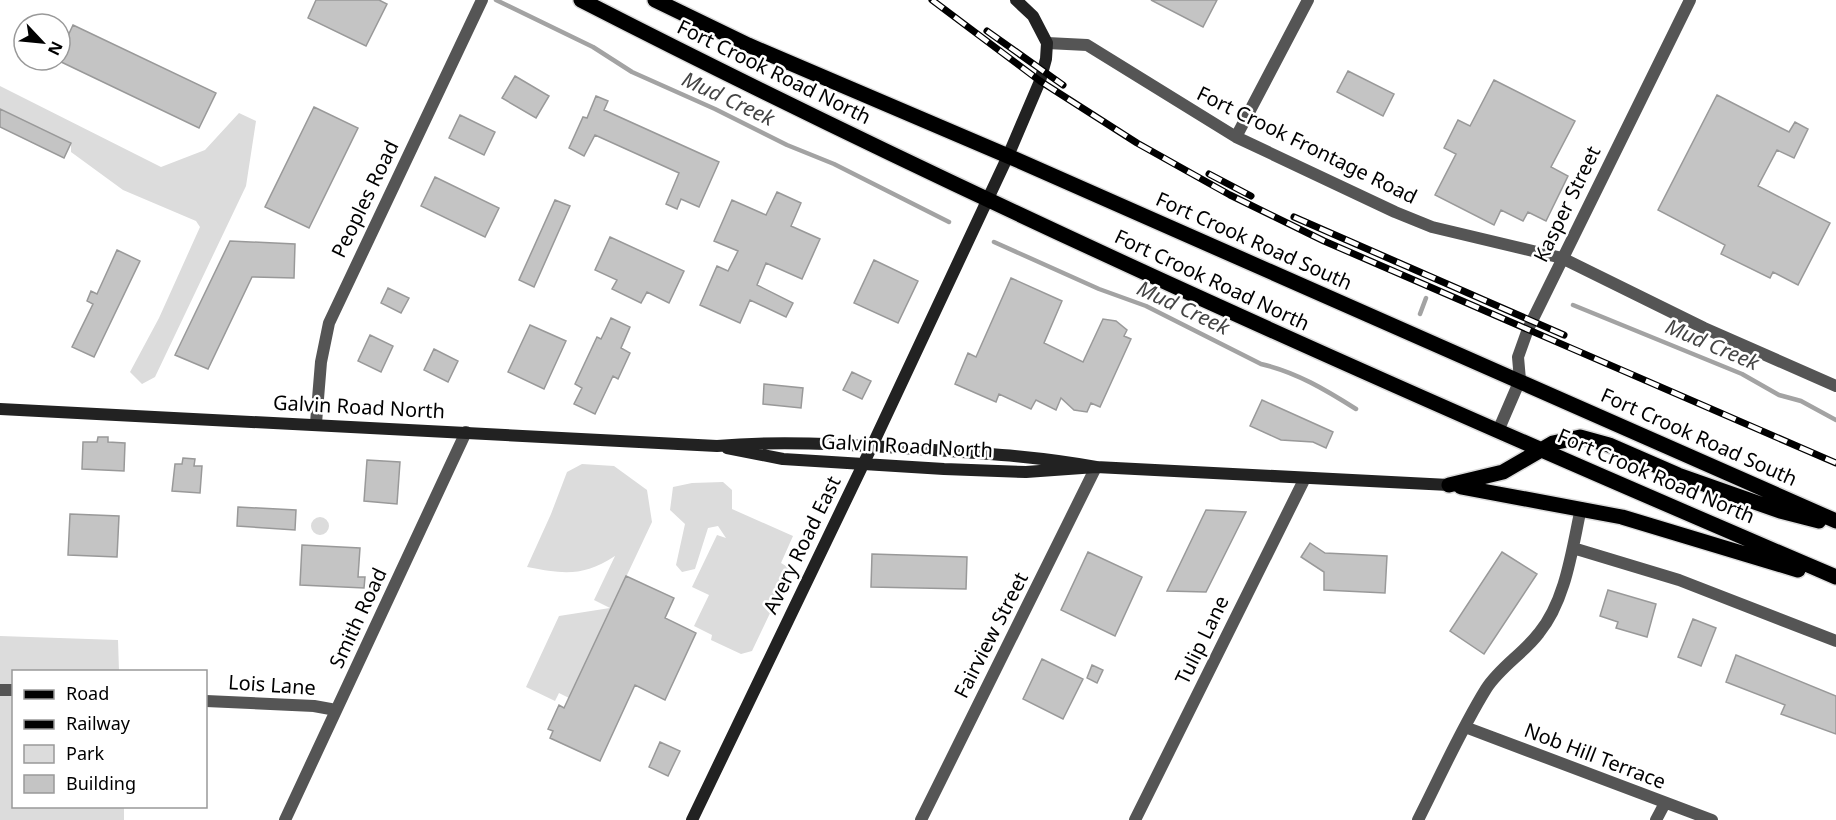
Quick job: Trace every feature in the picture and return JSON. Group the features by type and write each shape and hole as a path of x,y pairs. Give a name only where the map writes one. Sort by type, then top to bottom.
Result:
{"main road":[{"name":"Fort Crook Road North","path":"581,0 730,76 1305,347 1836,579"},
{"name":"Fort Crook Road South","path":"655,0 759,50 1008,156 1836,521"},
{"path":"1016,0 1033,16 1047,43"},
{"name":"Avery Road East","path":"692,820 872,446 1008,156 1040,81 1046,59 1047,43"},
{"name":"Galvin Road North","path":"0,410 316,423 717,446 783,459 863,464 1026,472 1096,467 1449,485"},
{"path":"1449,485 1503,472 1540,449 1566,439 1580,437 1594,440 1678,475 1780,511 1836,526"},
{"name":"Galvin Road North","path":"717,446 763,442 872,446 1044,457 1096,467"},
{"path":"1449,485 1581,508 1675,532 1836,579"}],"street":[{"path":"1236,137 1308,0"},
{"name":"Kasper Street","path":"1498,431 1520,380 1518,357 1520,347 1690,0"},
{"name":"Peoples Road","path":"316,423 321,362 329,323 480,4"},
{"name":"Fort Crook Frontage Road","path":"1047,43 1087,45 1236,137 1420,222 1562,258 1704,328 1836,386"},
{"name":"Smith Road","path":"285,820 466,432"},
{"name":"Fairview Street","path":"921,820 1096,467"},
{"name":"Tulip Lane","path":"1135,820 1305,478"},
{"path":"1418,820 1465,727 1495,677 1537,636 1550,619 1572,548 1581,508"},
{"path":"1572,548 1679,580 1836,640"},
{"name":"Lois Lane","path":"207,701 314,706 336,710"},
{"name":"Nob Hill Terrace","path":"1465,727 1712,820"},
{"path":"1656,820 1665,803"}],"green space":[{"path":"0,86 161,167 205,150 239,113 256,121 246,186 155,377 142,384 130,372 159,318 200,227 196,221 123,190 71,152 71,143 0,109"},
{"path":"582,464 614,466 647,490 652,522 569,698 559,693 555,701 526,687 559,616 610,608 594,600 615,556 593,568 582,571 562,572 527,567 567,472"},
{"path":"723,482 732,490 732,509 793,536 781,563 791,569 752,651 741,654 711,640 712,635 694,626 709,595 692,587 717,535 726,538 718,526 708,528 695,569 682,572 676,565 685,524 670,510 673,487 692,483"},
{"path":"320,517 328,522 329,526 324,534 320,535 312,530 311,526 316,518"},
{"path":"0,636 118,640 119,670 12,670 12,808 124,808 124,820 0,820"}],"building":[{"path":"316,0 379,0 387,4 366,46 308,18"},
{"path":"1151,0 1217,0 1203,27"},
{"path":"73,25 216,93 199,128 72,67"},
{"path":"1348,71 1394,94 1383,116 1337,92"},
{"path":"515,76 549,96 536,118 502,98"},
{"path":"1494,80 1575,121 1551,167 1568,176 1546,221 1528,212 1523,221 1501,210 1494,225 1435,195 1456,154 1444,148 1458,120 1470,126"},
{"path":"1717,95 1789,132 1795,122 1808,129 1794,158 1777,150 1758,186 1830,223 1798,285 1773,272 1770,278 1721,254 1725,245 1658,210"},
{"path":"596,96 608,101 604,110 719,162 699,207 681,199 677,209 666,204 679,173 595,135 584,156 569,148 583,117 587,118"},
{"path":"314,107 358,128 309,228 265,207"},
{"path":"0,109 71,143 64,158 0,127"},
{"path":"460,115 495,132 484,155 449,138"},
{"path":"435,177 499,208 485,237 421,206"},
{"path":"777,192 801,203 791,226 820,239 802,279 766,263 757,285 793,303 786,317 750,300 740,323 700,305 717,266 728,271 738,251 714,241 732,200 766,215"},
{"path":"555,200 570,206 534,287 519,280"},
{"path":"610,237 684,271 669,303 647,292 641,303 612,289 617,280 595,270"},
{"path":"230,241 295,244 294,278 252,277 208,369 175,355"},
{"path":"117,250 140,261 94,357 72,347 93,304 87,301 91,291 97,294"},
{"path":"874,260 918,281 898,323 854,303"},
{"path":"1011,278 1062,301 1044,343 1083,362 1103,319 1116,321 1127,330 1124,336 1131,339 1100,407 1091,403 1087,412 1074,410 1061,398 1056,410 1036,400 1031,409 999,394 996,402 955,384 968,353 976,357"},
{"path":"388,288 409,298 401,313 381,303"},
{"path":"611,318 630,327 621,348 630,353 618,379 613,376 595,414 574,404 582,388 575,384 597,337 601,339"},
{"path":"530,325 566,341 544,389 508,372"},
{"path":"370,335 393,346 381,372 358,361"},
{"path":"434,349 458,361 448,382 424,370"},
{"path":"852,372 871,381 862,399 843,390"},
{"path":"764,384 803,388 801,408 763,404"},
{"path":"1262,400 1333,432 1326,448 1313,442 1281,440 1250,426"},
{"path":"98,437 108,437 108,442 125,443 124,471 82,469 83,442 97,442"},
{"path":"183,458 195,459 194,466 202,466 200,493 172,491 175,464 182,464"},
{"path":"367,460 400,462 397,504 364,501"},
{"path":"238,507 296,510 295,530 237,526"},
{"path":"1206,510 1246,512 1206,592 1167,591"},
{"path":"70,514 119,516 117,557 68,555"},
{"path":"1310,543 1325,553 1387,556 1385,593 1324,590 1324,572 1301,557"},
{"path":"302,545 360,548 358,577 365,577 364,588 300,585"},
{"path":"1088,552 1142,577 1115,636 1061,610"},
{"path":"1502,552 1537,574 1484,654 1450,631"},
{"path":"872,554 967,557 966,589 871,587"},
{"path":"626,576 674,598 665,618 696,633 665,700 635,685 600,761 550,738 553,731 548,729 559,705 564,708"},
{"path":"1608,590 1656,604 1647,637 1616,628 1618,622 1600,616"},
{"path":"1693,619 1716,628 1701,666 1678,657"},
{"path":"1736,655 1836,696 1836,734 1781,714 1785,705 1726,682"},
{"path":"1042,659 1083,679 1063,719 1023,699"},
{"path":"1092,665 1103,670 1097,683 1087,678"},
{"path":"660,742 680,751 668,776 649,767"}],"waterway":[{"name":"Mud Creek","path":"496,0 593,47 632,72 715,109 787,145 834,164 949,222"},
{"name":"Mud Creek","path":"994,242 1099,289 1146,306 1261,364 1310,382 1356,409"},
{"name":"Mud Creek","path":"1420,314 1426,298"},
{"name":"Mud Creek","path":"1573,305 1742,374 1779,395 1801,401 1836,420"}],"railway":[{"path":"932,0 1040,81 1137,143 1230,195 1324,241 1836,463"},
{"path":"987,31 1063,85"},
{"path":"1209,174 1251,196"},
{"path":"1294,217 1564,335"}]}
